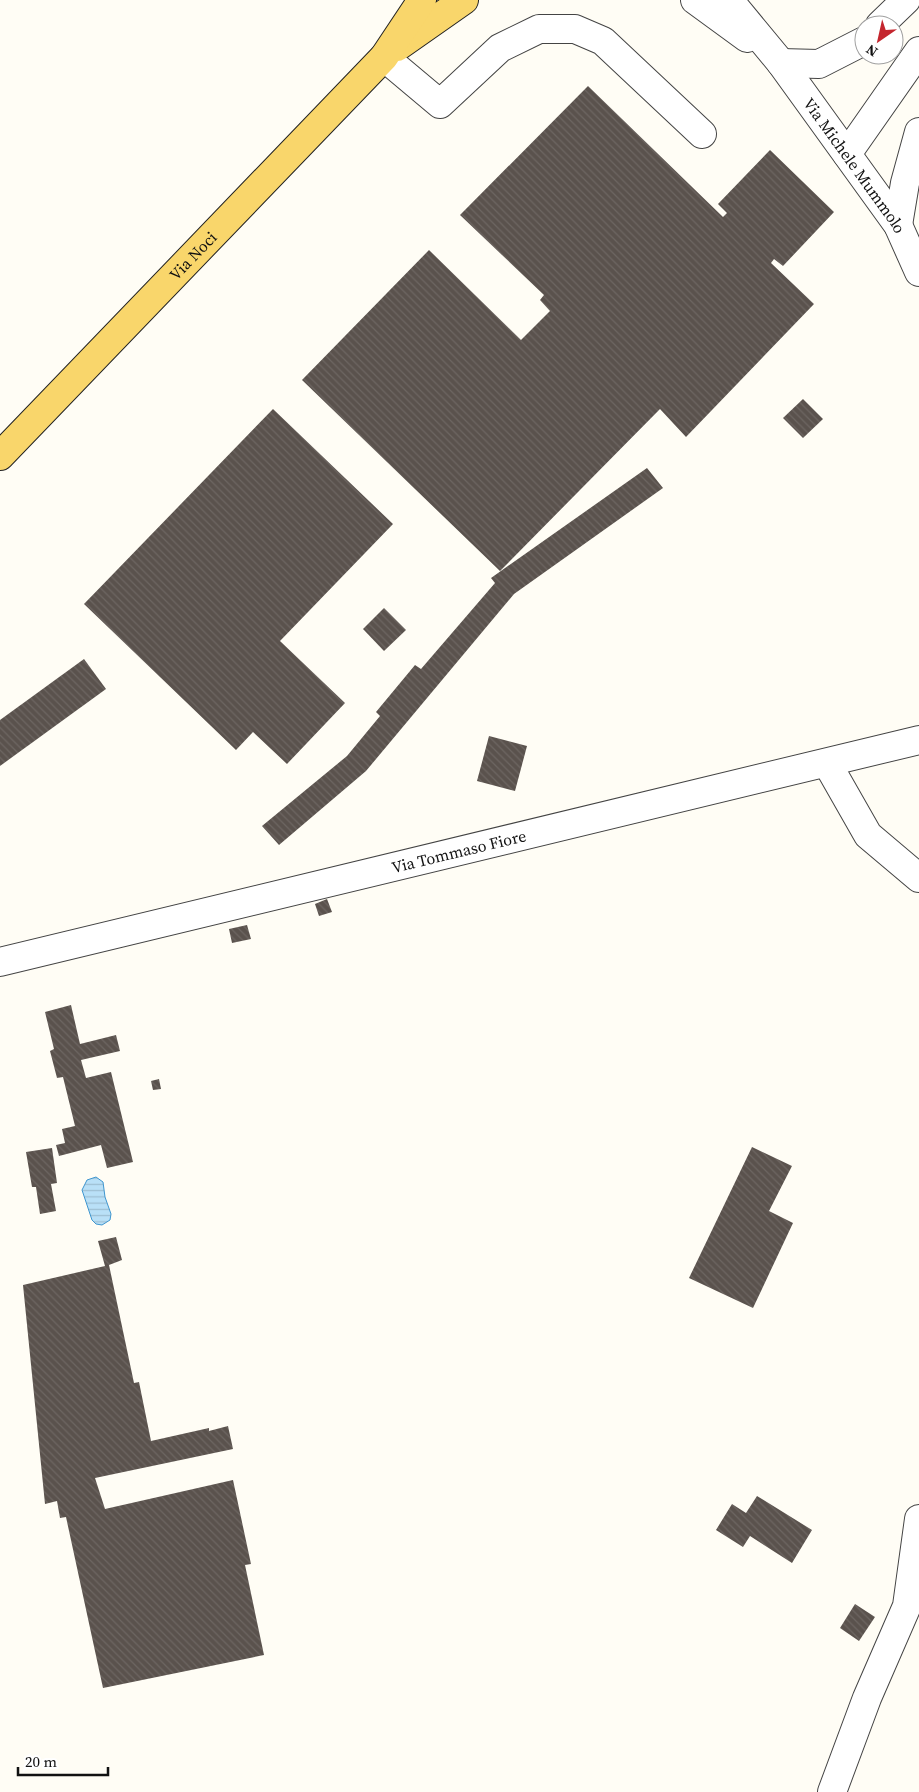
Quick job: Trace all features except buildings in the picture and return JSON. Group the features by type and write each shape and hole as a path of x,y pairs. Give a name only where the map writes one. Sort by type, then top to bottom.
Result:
{"main road":[{"name":"Via Noci","path":"0,456 384,57 422,0"},
{"name":"Via Noci","path":"384,57 464,0"}],"street":[{"name":"Via Michele Mummolo","path":"695,0 781,63"},
{"name":"Via Michele Mummolo","path":"729,0 781,63 898,225 919,272"},
{"path":"890,15 906,0"},
{"path":"384,57 440,104 500,48 539,29 575,29 604,41 702,134"},
{"path":"781,63 818,64 854,46"},
{"path":"847,154 919,51"},
{"path":"898,225 905,183 919,132"},
{"name":"Via Tommaso Fiore","path":"0,962 919,740"},
{"path":"827,763 868,835 919,878"},
{"path":"832,1792 867,1698 907,1606 919,1518"}],"water":[{"path":"96,1177 103,1182 105,1197 111,1214 110,1220 102,1225 96,1224 92,1220 82,1190 87,1180"}]}
